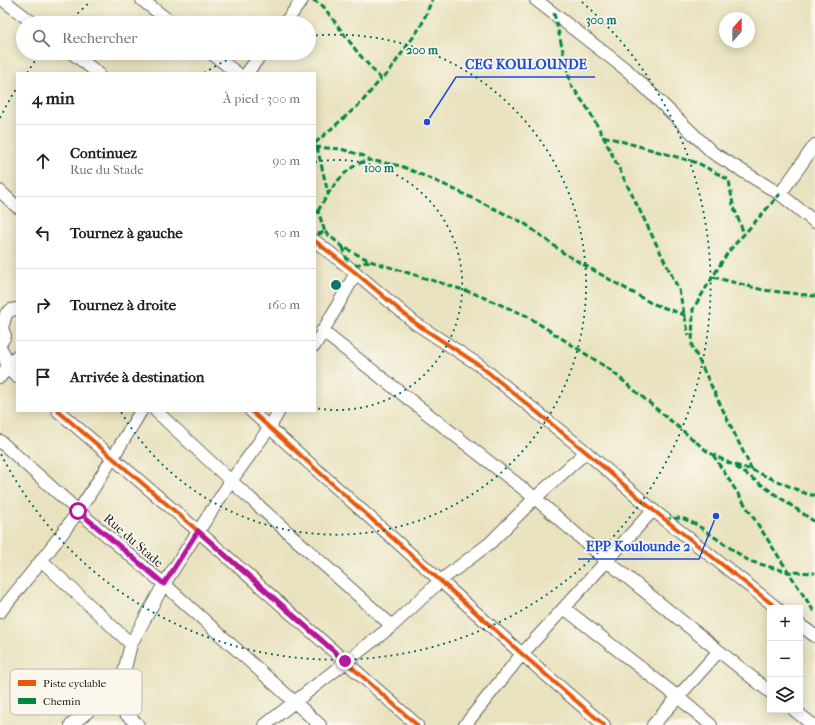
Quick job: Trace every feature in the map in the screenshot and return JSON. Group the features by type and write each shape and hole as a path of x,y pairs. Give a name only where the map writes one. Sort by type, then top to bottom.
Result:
{"street":[{"path":"3,0 24,16"},
{"path":"142,0 163,16"},
{"path":"290,16 302,0"},
{"path":"536,0 628,71 713,153 780,194 815,222"},
{"path":"81,60 97,72"},
{"path":"220,60 236,72"},
{"path":"248,72 257,60"},
{"path":"780,194 815,145"},
{"path":"0,191 16,206"},
{"path":"316,242 356,273 415,323 479,365 586,452 653,510 773,605"},
{"path":"316,343 356,273"},
{"path":"0,344 5,336 2,328 6,314 11,310 16,309"},
{"path":"322,331 535,498 607,561 718,652 767,690"},
{"path":"0,347 4,354 8,374"},
{"path":"8,374 16,358"},
{"path":"59,412 198,531 417,725"},
{"path":"0,612 78,511 113,458 140,412"},
{"path":"157,412 231,481 392,626"},
{"path":"252,412 522,654 604,725"},
{"path":"125,669 131,644 164,584 231,481 270,427 278,412"},
{"name":"Rue du Stade","path":"0,441 78,511 164,584 320,725"},
{"path":"265,725 345,661 392,626 440,581 490,543 535,498 586,452"},
{"path":"465,725 522,654 653,510"},
{"path":"41,560 131,644"},
{"path":"564,608 678,697 711,725"},
{"path":"803,627 815,636"},
{"path":"653,725 718,652"},
{"path":"798,713 813,725"},
{"path":"71,725 83,715"},
{"path":"127,715 138,725"}],"marked path":[{"path":"313,0 323,6 358,53 381,79 388,73 421,26 432,0"},
{"path":"554,13 571,85 588,109 603,136 698,163 729,180 733,205 744,234"},
{"path":"316,142 361,103 381,79"},
{"path":"603,136 679,290 689,336"},
{"path":"316,147 341,149 364,156 369,160 401,166 445,185 524,223 565,254 651,303 685,315"},
{"path":"317,147 328,193"},
{"path":"318,211 333,187 345,173 360,163 369,160"},
{"path":"752,470 692,346 693,309 728,252 780,194"},
{"path":"316,212 318,211 325,232 316,235"},
{"path":"325,232 343,247 370,261 473,293 527,316 609,369 708,452 731,464 752,470 809,495 815,495"},
{"path":"343,247 349,267 370,261"},
{"path":"713,277 763,290 815,296"},
{"path":"713,455 815,613"},
{"path":"736,467 815,522"},
{"path":"665,519 682,518 697,525 749,561 788,572 815,573"}],"cycle path":[{"path":"316,242 356,273 415,323 479,365 586,452 653,510 773,605"},
{"path":"59,412 198,531 417,725"},
{"path":"252,412 522,654 604,725"}],"place":[{"name":"CEG KOULOUNDE","path":"427,122"},
{"name":"EPP Koulounde 2","path":"716,516"}],"route":[{"path":"78,511 164,584 198,531 345,661"}]}
